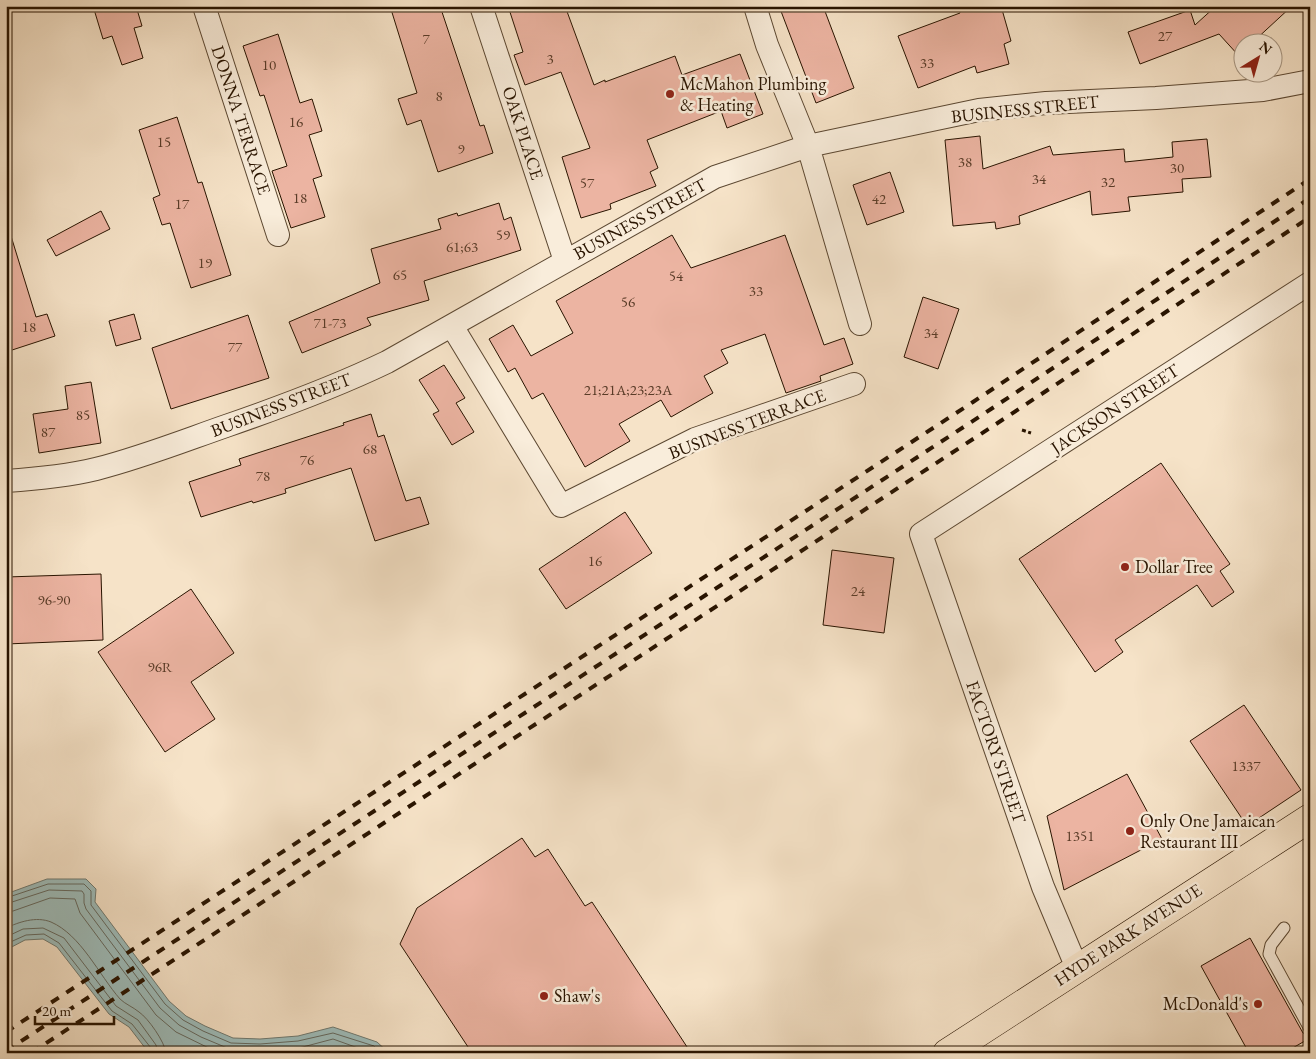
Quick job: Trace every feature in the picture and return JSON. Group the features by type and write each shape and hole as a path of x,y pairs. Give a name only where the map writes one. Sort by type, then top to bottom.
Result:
{"main road":[{"name":"HYDE PARK AVENUE","path":"947,1053 1310,818"}],"street":[{"name":"DONNA TERRACE","path":"204,6 278,235"},
{"name":"OAK PLACE","path":"481,6 565,261"},
{"path":"755,6 767,45 808,146 860,324"},
{"name":"BUSINESS STREET","path":"6,481 52,477 94,470 141,456 349,381 388,362 715,178 808,146 978,110 1046,103 1156,98 1263,90 1310,81"},
{"name":"JACKSON STREET","path":"920,534 1310,284"},
{"name":"BUSINESS TERRACE","path":"452,326 561,506 695,439 854,384"},
{"name":"FACTORY STREET","path":"920,534 1044,887 1077,968"}],"lane":[{"path":"1284,928 1271,945 1269,954 1310,1029"}],"water":[{"path":"47,879 86,879 96,889 95,902 169,1001 186,1016 205,1026 233,1038 260,1039 298,1036 333,1027 377,1042 389,1053 149,1053 129,1027 109,1014 57,947 43,939 25,940 6,950 6,894"}],"building":[{"path":"93,6 136,6 142,26 134,28 143,58 122,65 112,36 103,39"},
{"path":"390,6 440,6 480,126 484,125 493,153 438,172 421,120 407,125 398,99 417,93"},
{"path":"508,6 565,6 594,85 675,56 682,75 740,54 763,114 727,128 721,111 647,140 658,168 650,172 656,186 610,204 611,209 581,218 562,157 590,148 561,72 525,85 514,55 523,52"},
{"path":"779,6 823,6 854,88 816,103"},
{"path":"958,6 1001,6 1011,41 1004,44 1009,64 977,73 975,66 918,88 898,36 960,13"},
{"path":"1216,6 1292,6 1264,32 1234,32 1234,50 1219,34 1140,64 1128,32 1190,10 1195,25"},
{"path":"278,34 300,103 312,99 322,131 309,135 322,176 313,179 325,217 291,228 272,171 287,166 264,95 260,96 243,46"},
{"path":"177,117 198,183 202,182 231,275 191,288 170,223 162,225 153,198 160,195 139,130"},
{"path":"980,136 983,169 1050,146 1053,155 1124,149 1125,162 1173,157 1172,142 1207,139 1211,177 1182,179 1183,192 1128,197 1130,211 1092,215 1090,191 1019,216 1020,224 996,229 995,222 953,226 945,140"},
{"path":"890,172 904,212 867,225 853,185"},
{"path":"499,203 504,220 511,217 521,250 424,281 429,300 367,318 371,325 302,353 289,322 380,283 371,249 441,229 438,219 457,213 458,216"},
{"path":"101,211 110,229 56,256 47,240"},
{"path":"672,235 691,268 785,235 824,345 844,338 853,364 820,376 821,381 786,393 765,334 721,350 728,363 704,376 713,393 671,417 661,400 619,424 630,441 585,467 543,393 532,399 515,368 508,372 489,339 513,325 531,356 573,333 556,301"},
{"path":"6,236 11,236 36,317 47,314 55,336 6,352"},
{"path":"923,297 959,309 938,369 904,357"},
{"path":"134,314 141,339 116,346 109,321"},
{"path":"248,315 269,378 171,409 152,348"},
{"path":"444,365 465,398 456,403 474,432 452,445 433,414 439,411 419,380"},
{"path":"91,382 101,443 39,453 33,414 68,409 65,386"},
{"path":"371,414 378,437 384,435 406,501 420,497 429,524 375,541 351,468 285,489 286,493 253,503 252,501 201,517 189,482 241,465 239,459 344,425 343,423"},
{"name":"Dollar Tree","path":"1161,463 1230,564 1220,571 1234,592 1212,607 1197,585 1115,640 1123,652 1095,672 1019,559"},
{"path":"625,512 652,553 566,609 539,569"},
{"path":"832,550 894,558 884,633 823,625"},
{"path":"101,574 103,640 6,644 6,577"},
{"path":"191,589 234,653 191,682 215,719 165,752 98,652"},
{"path":"1244,705 1301,790 1247,826 1190,741"},
{"path":"1127,774 1162,839 1064,890 1047,816"},
{"name":"Shaw's","path":"522,838 535,857 548,849 585,906 592,902 691,1053 472,1053 400,944 417,908"},
{"name":"McDonald's","path":"1250,938 1303,1033 1310,1036 1310,1038 1284,1053 1249,1053 1201,966"}],"railway":[{"path":"6,1032 973,402 1310,179"},
{"path":"6,1051 982,415 1310,198"},
{"path":"31,1053 990,428 1310,217"}],"place":[{"name":"McMahon Plumbing & Heating","path":"670,94"},
{"name":"Dollar Tree","path":"1125,567"},
{"name":"Only One Jamaican Restaurant III","path":"1130,831"},
{"name":"Shaw's","path":"544,996"},
{"name":"McDonald's","path":"1258,1004"}]}
